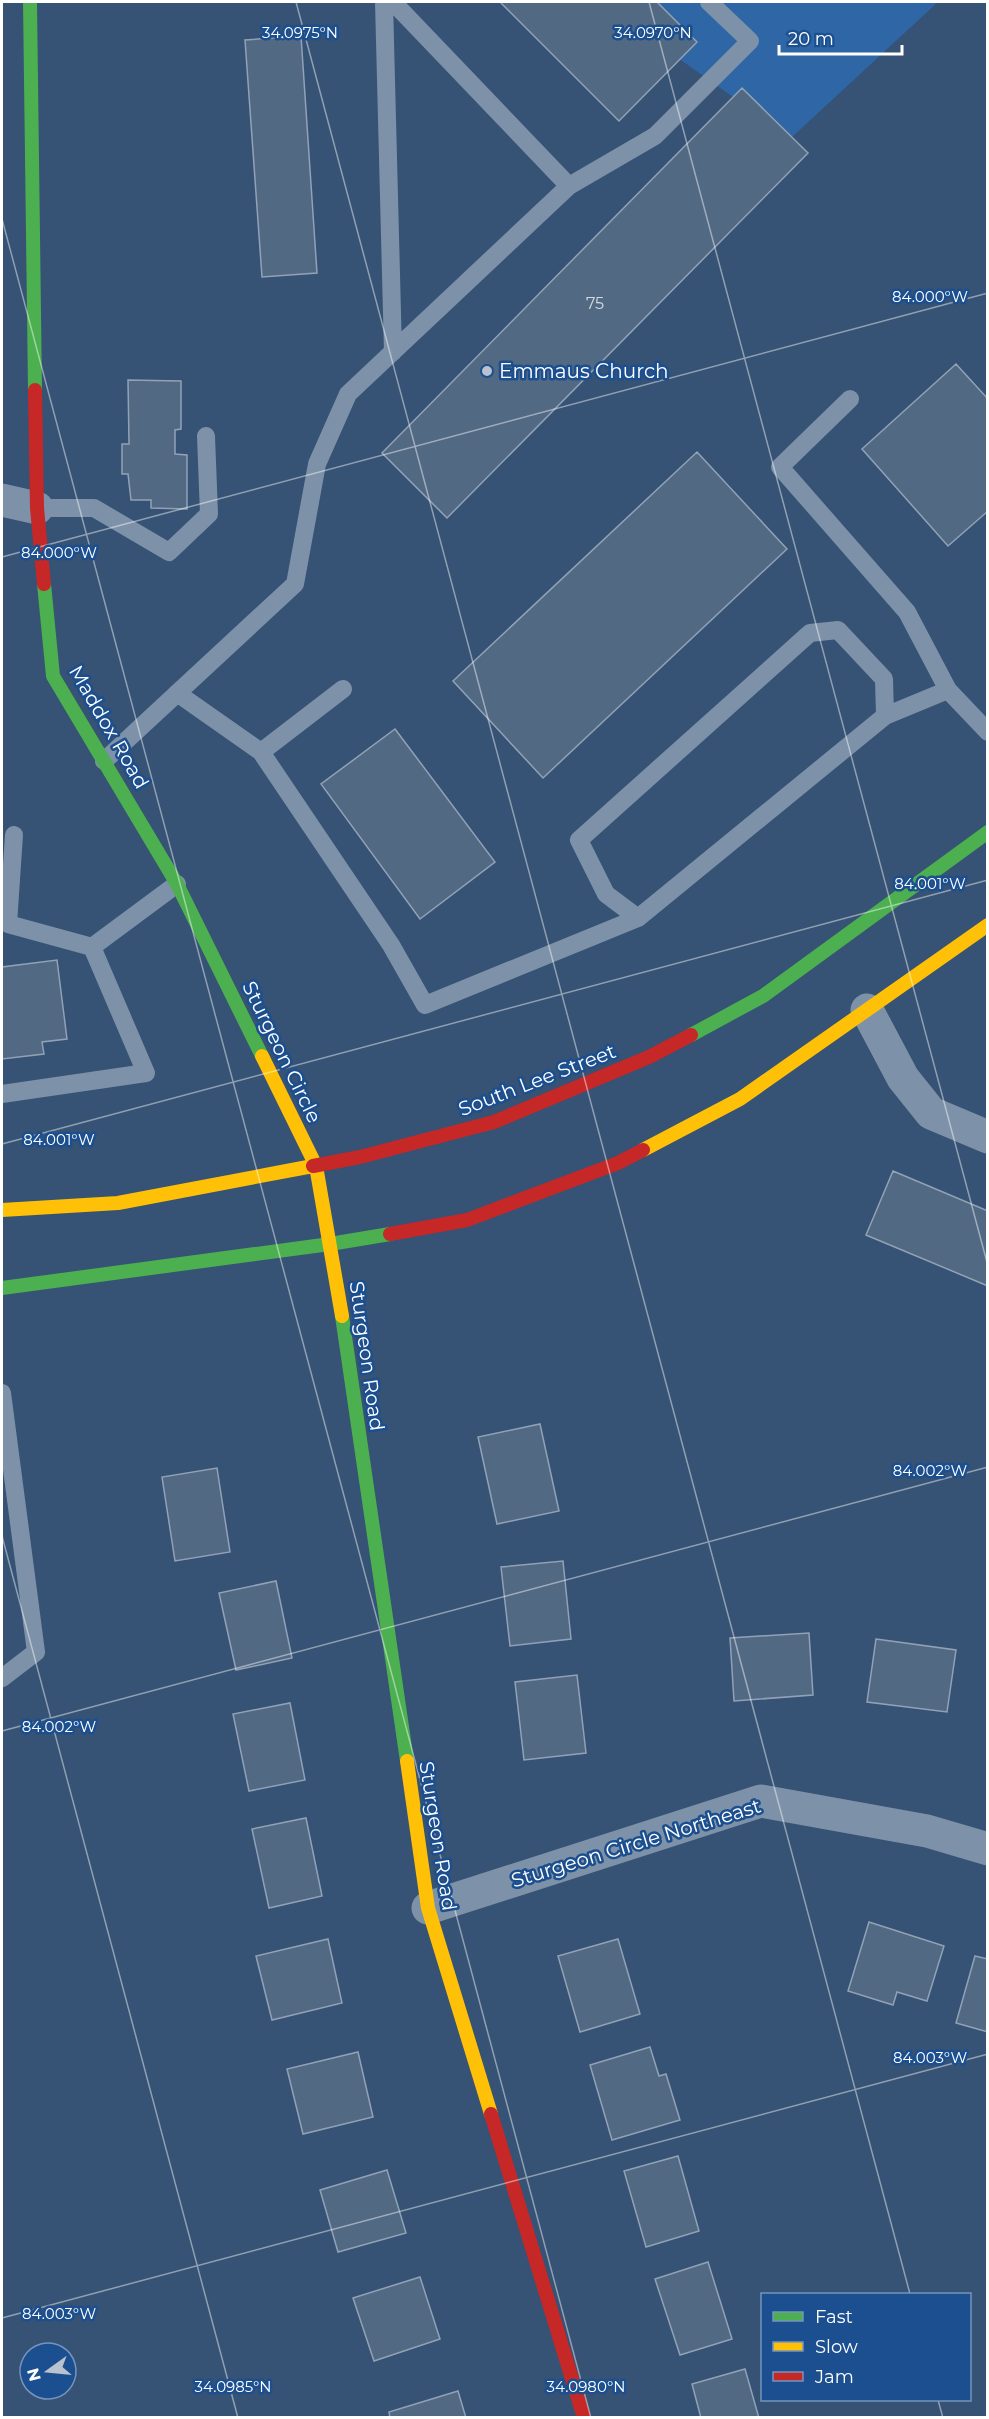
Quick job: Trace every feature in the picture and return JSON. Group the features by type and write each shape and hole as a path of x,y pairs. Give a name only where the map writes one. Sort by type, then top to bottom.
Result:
{"street":[{"name":"Maddox Road","path":"30,2 37,508 53,676 177,884"},
{"path":"2,500 37,508"},
{"name":"South Lee Street","path":"2,1210 118,1203 360,1157 494,1122 649,1057 763,996 987,832"},
{"name":"Sturgeon Circle","path":"177,884 316,1166 330,1244"},
{"path":"2,1288 330,1244 466,1220 618,1163 740,1099 987,925"},
{"path":"867,1010 903,1078 931,1113 987,1137"},
{"name":"Sturgeon Road","path":"330,1244 428,1908 584,2418"},
{"name":"Sturgeon Circle Northeast","path":"428,1908 761,1801 927,1831 987,1849"}],"lane":[{"path":"384,2 393,352"},
{"path":"393,2 569,186"},
{"path":"104,761 295,584 317,464 348,394 569,186 655,136 750,41 709,2"},
{"path":"850,399 780,467 907,612 948,690 987,732"},
{"path":"37,508 94,508 169,552 209,514 206,436"},
{"path":"638,918 606,894 579,840 810,633 838,630 884,679 885,716"},
{"path":"261,752 343,689"},
{"path":"177,693 261,752 391,945 424,1005 638,918 885,716 948,690"},
{"path":"14,836 8,924 92,947"},
{"path":"92,947 177,884"},
{"path":"2,1094 146,1073 92,947"},
{"path":"2,1393 36,1652 2,1678"}],"shaded area":[{"path":"599,2 938,2 791,138"}],"building":[{"path":"500,2 657,2 697,42 619,121"},
{"path":"301,36 317,273 262,277 245,40"},
{"name":"Emmaus Church","path":"742,88 808,153 447,518 382,453"},
{"path":"956,364 988,399 988,511 948,546 862,449"},
{"path":"128,380 181,381 181,429 175,430 175,454 187,455 187,509 151,508 151,500 131,500 128,474 122,474 122,444 129,444"},
{"path":"697,452 787,549 543,778 453,681"},
{"path":"395,729 495,862 420,919 321,784"},
{"path":"57,960 67,1039 42,1042 44,1054 2,1059 2,967"},
{"path":"893,1171 988,1211 988,1286 866,1235"},
{"path":"540,1424 559,1511 497,1524 478,1437"},
{"path":"217,1468 230,1552 175,1561 162,1477"},
{"path":"563,1561 571,1639 510,1646 501,1567"},
{"path":"276,1581 292,1658 236,1670 219,1593"},
{"path":"809,1633 813,1695 734,1701 730,1638"},
{"path":"876,1639 956,1650 947,1712 867,1702"},
{"path":"577,1675 586,1753 524,1760 515,1682"},
{"path":"290,1703 305,1780 249,1791 233,1714"},
{"path":"306,1818 322,1896 269,1908 252,1829"},
{"path":"869,1922 944,1946 927,2001 897,1992 893,2005 848,1991"},
{"path":"328,1939 342,2003 272,2020 256,1956"},
{"path":"618,1939 640,2014 580,2032 558,1956"},
{"path":"975,1956 988,1959 988,2032 956,2023"},
{"path":"650,2047 659,2076 666,2074 680,2120 612,2140 590,2065"},
{"path":"358,2052 373,2117 303,2134 287,2069"},
{"path":"678,2156 699,2231 646,2247 624,2171"},
{"path":"387,2170 406,2233 338,2252 320,2190"},
{"path":"708,2262 732,2339 680,2355 655,2279"},
{"path":"420,2277 440,2339 374,2361 353,2298"},
{"path":"745,2369 759,2418 701,2418 692,2384"},
{"path":"458,2391 466,2418 390,2418 389,2412"}],"traffic: fast":[{"path":"30,2 35,390"},
{"path":"44,584 53,676 177,884 262,1056"},
{"path":"691,1035 763,996 988,832"},
{"path":"2,1288 390,1234"},
{"path":"342,1316 407,1761"}],"traffic: slow":[{"path":"643,1150 740,1099 988,925"},
{"path":"262,1056 316,1166 342,1316"},
{"path":"2,1210 118,1203 313,1166"},
{"path":"407,1761 428,1908 491,2114"}],"traffic: jam":[{"path":"35,390 37,508 44,584"},
{"path":"313,1166 360,1157 494,1122 649,1057 691,1035"},
{"path":"390,1234 467,1220 618,1163 643,1150"},
{"path":"491,2114 584,2418"}],"place":[{"name":"Emmaus Church","path":"487,371"}]}
